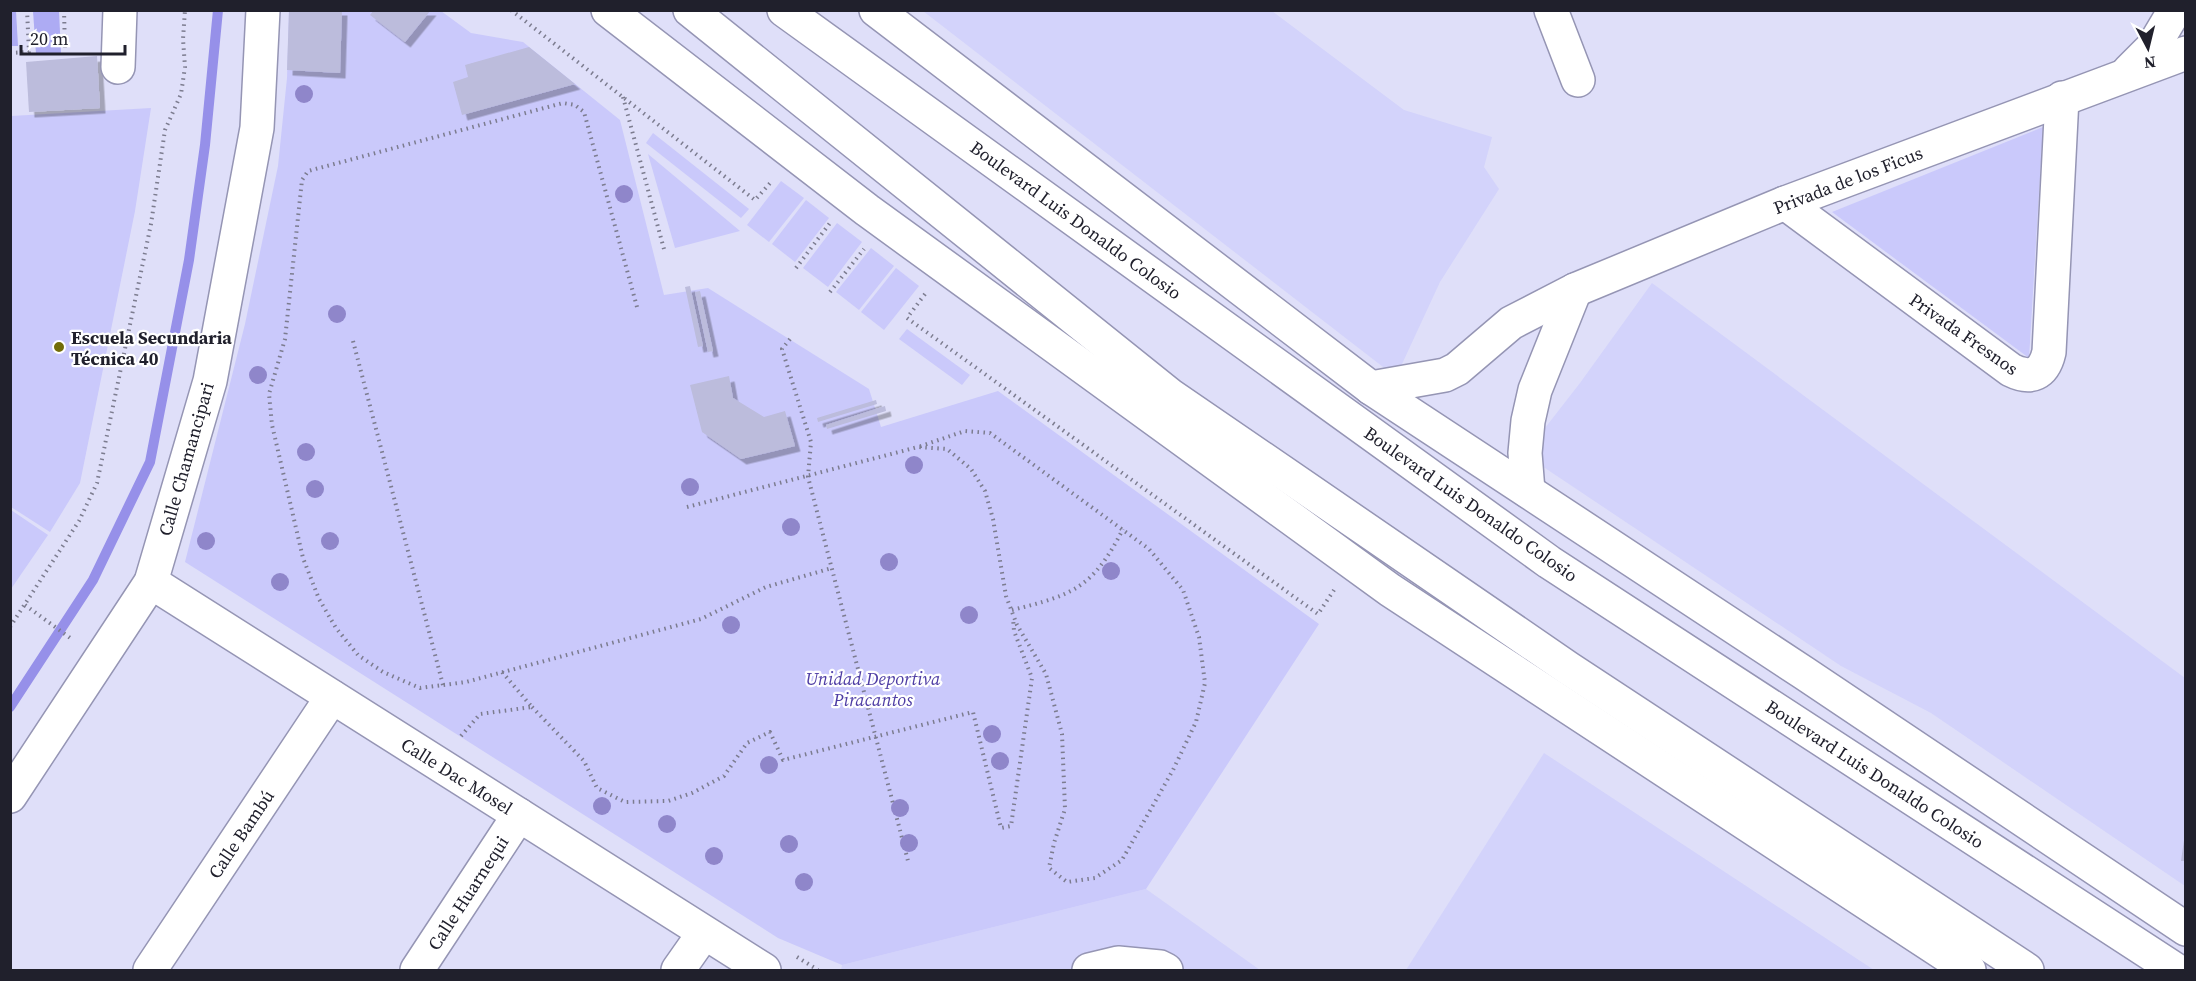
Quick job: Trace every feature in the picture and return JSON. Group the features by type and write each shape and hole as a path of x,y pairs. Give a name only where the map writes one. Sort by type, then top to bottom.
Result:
{"street":[{"path":"117,67 120,10"},
{"name":"Calle Chamancipari","path":"10,796 151,582 210,381 256,128 263,10"},
{"path":"608,10 867,210 1390,590 1969,970"},
{"path":"690,10 1170,395 1568,668 2027,970"},
{"name":"Boulevard Luis Donaldo Colosio","path":"784,10 1549,562 2176,970"},
{"path":"793,10 829,42"},
{"path":"876,10 1371,388 2186,928"},
{"path":"1551,10 1578,80"},
{"path":"2124,76 2153,47 2175,10"},
{"name":"Privada de los Ficus","path":"1371,388 1444,375 1457,369 1511,323 1575,290 1785,203 2186,53"},
{"name":"Privada Fresnos","path":"1785,203 2011,370 2023,376 2036,374 2046,364 2049,352 2062,98"},
{"path":"1528,491 1524,453 1535,390 1575,290"},
{"name":"Calle Dac Mosel","path":"151,582 704,933 776,961"},
{"name":"Calle Bambú","path":"150,970 332,697"},
{"name":"Calle Huarnequi","path":"417,970 519,815"},
{"path":"678,970 704,933"},
{"path":"1108,968 1162,969"}],"path":[{"path":"10,52 29,52 27,10"},
{"path":"64,10 65,49"},
{"path":"10,627 79,522 97,483 151,224 165,130 181,94 185,67 183,39 185,10"},
{"path":"511,10 755,200 775,178"},
{"path":"623,96 665,253"},
{"path":"637,307 584,112 575,105 563,103 308,171 302,180 285,339 269,394 272,425 303,558 319,599 336,628 358,656 383,672 420,688 466,682 701,619 766,587 832,568"},
{"path":"796,268 830,222"},
{"path":"830,292 865,248"},
{"path":"932,286 907,318 1005,390 1318,614 1340,582"},
{"path":"790,339 782,349 811,441 808,477 908,861"},
{"path":"352,341 443,685"},
{"path":"687,507 918,447 965,431 990,433 1149,549 1183,590 1199,637 1205,683 1196,722 1168,780 1122,860 1095,878 1067,882 1049,868 1065,809 1062,734 1046,674 1017,625 1006,596 993,519 985,491 971,469 946,448 918,447"},
{"path":"1012,610 1057,598 1084,584 1109,557 1124,529"},
{"path":"25,605 100,660"},
{"path":"502,672 584,761 597,788 625,802 668,801 692,793 724,776 747,743 770,732 783,760 974,712 1001,828 1011,825 1032,678 1014,632 1012,610"},
{"path":"455,738 461,736 480,714 532,707"},
{"path":"461,736 462,743"},
{"path":"776,961 818,970"}],"shaded area":[{"path":"10,11 16,11 18,46 11,46"},
{"path":"33,11 59,11 61,53 36,54"},
{"path":"923,11 1272,11 1404,110 1492,137 1484,167 1499,189 1440,282 1396,377"},
{"path":"1652,283 2185,678 2185,886 1931,713 1841,666 1542,466 1538,437"},
{"path":"1544,753 1874,970 1406,970"},
{"path":"1146,889 1260,970 841,970 842,965"}],"green space":[{"name":"Unidad Deportiva Piracantos","path":"289,11 441,11 471,33 523,42 620,120 664,295 708,288 869,389 881,427 998,391 1319,624 1146,889 842,965 778,938 185,562 245,324 278,166 287,78"},
{"name":"Escuela Secundaria Técnica 40","path":"151,108 135,211 80,483 50,532 11,507 11,116"},
{"path":"2043,127 2029,358 1832,212"},
{"path":"653,133 749,209 741,218 646,143"},
{"path":"648,154 740,231 675,248"},
{"path":"781,181 804,198 769,242 747,225"},
{"path":"806,200 829,218 795,262 772,244"},
{"path":"837,223 862,242 828,287 803,268"},
{"path":"871,248 894,266 859,310 836,292"},
{"path":"896,268 919,286 884,330 861,312"},
{"path":"907,329 970,375 962,385 899,339"},
{"path":"11,510 48,535 11,589"}],"building":[{"path":"289,10 342,10 340,73 287,70"},
{"path":"374,10 431,10 405,42 370,15"},
{"path":"529,47 575,84 462,115 453,82 468,77 465,65"},
{"path":"97,56 100,108 29,112 26,62"},
{"path":"690,286 703,346 698,347 685,287"},
{"path":"700,291 713,351 708,352 695,292"},
{"path":"729,376 733,398 764,417 785,411 795,446 741,459 702,432 690,385"},
{"path":"876,400 877,404 818,422 817,418"},
{"path":"885,406 886,411 827,429 826,425"},
{"path":"2184,840 2186,840 2186,861 2181,861"}],"waterway":[{"path":"10,707 93,580 150,462 189,260 205,145 218,10"}],"place":[{"name":"Escuela Secundaria Técnica 40","path":"59,347"}]}
